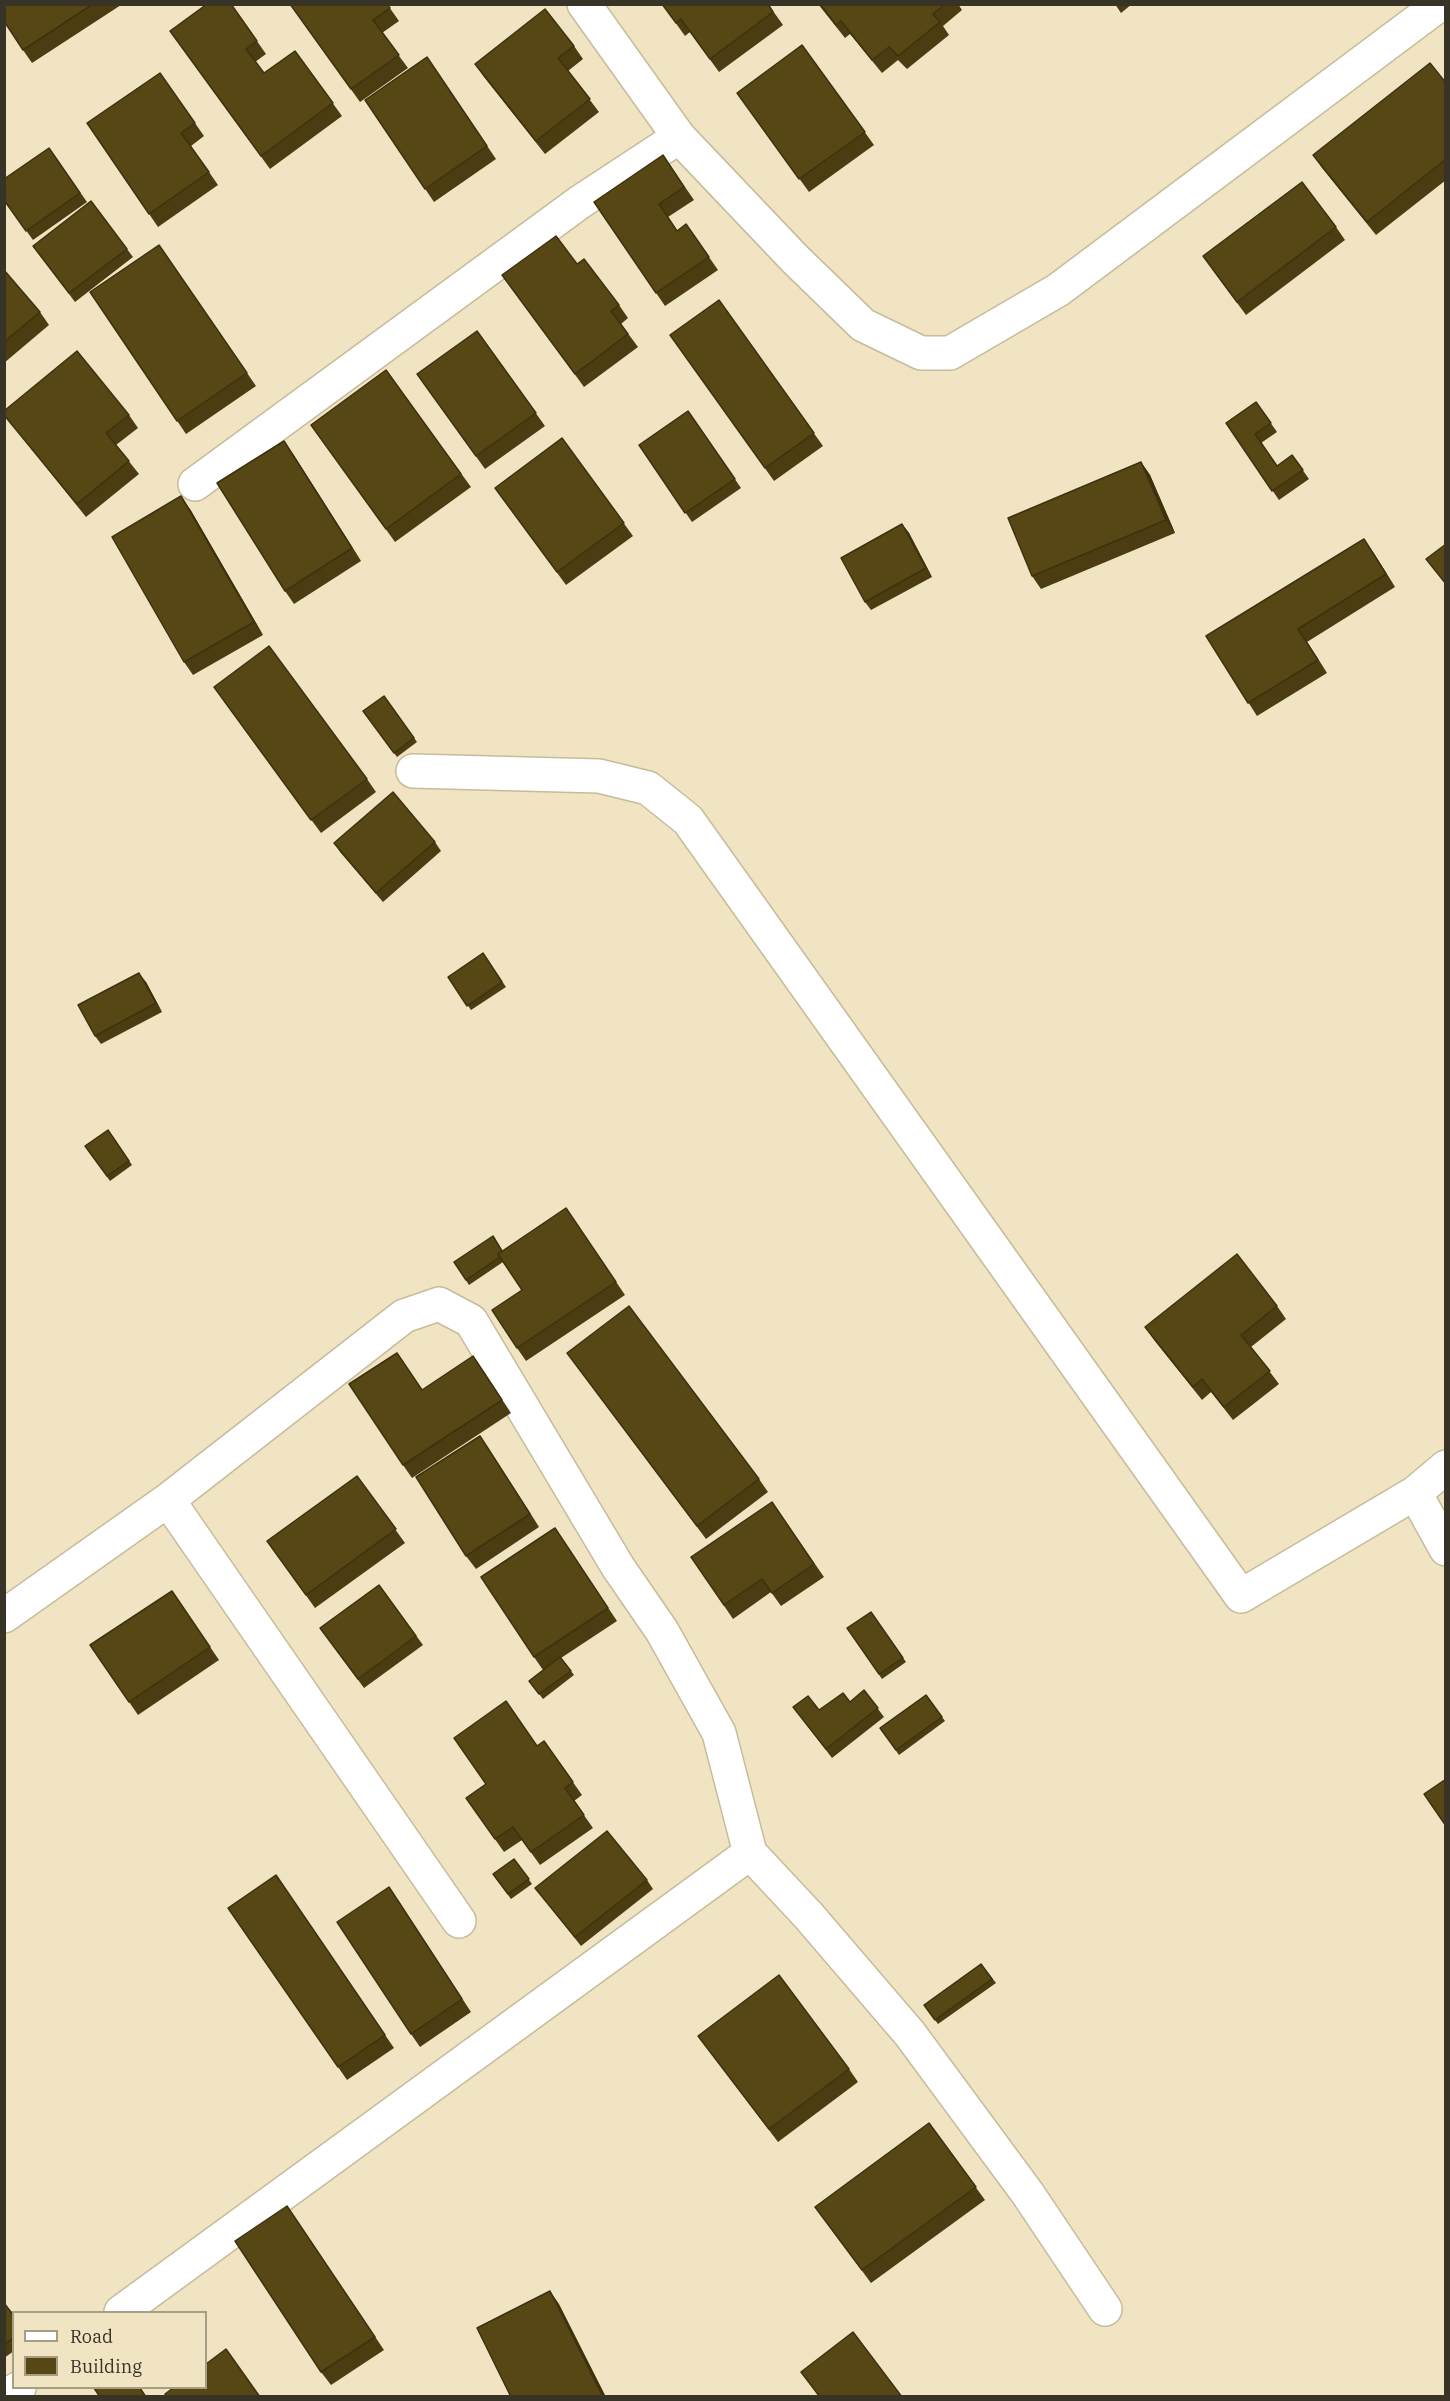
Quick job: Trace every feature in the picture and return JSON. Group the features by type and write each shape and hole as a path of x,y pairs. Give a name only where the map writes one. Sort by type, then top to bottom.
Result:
{"street":[{"path":"584,4 679,137 795,259 863,325 921,353 950,353 1058,290 1440,4"},
{"path":"195,484 580,202 679,137"},
{"path":"413,771 598,776 648,788 688,820 1241,1596 1415,1494 1446,1467"},
{"path":"4,1617 168,1500 404,1316 439,1304 471,1321 618,1567 662,1631 719,1732 750,1853 808,1915 910,2034 1028,2194 1104,2309"},
{"path":"1415,1494 1446,1549"},
{"path":"168,1500 459,1921"},
{"path":"124,2311 750,1853"}],"building":[{"path":"4,4 93,4 23,50 4,21"},
{"path":"207,4 231,4 257,41 246,49 264,73 295,51 333,103 261,156 170,31"},
{"path":"290,4 387,4 390,8 373,20 399,55 351,89"},
{"path":"662,4 768,4 773,12 710,59 681,19 676,23"},
{"path":"820,4 945,4 933,14 940,22 898,56 889,47 872,60 841,21 836,25"},
{"path":"545,9 574,46 558,58 590,99 536,141 475,64"},
{"path":"802,45 865,132 799,179 737,93"},
{"path":"427,57 487,146 425,189 365,100"},
{"path":"1430,63 1446,83 1446,159 1367,222 1313,155"},
{"path":"160,73 195,123 181,133 209,172 149,214 87,123"},
{"path":"49,148 80,193 26,231 4,200 4,179"},
{"path":"663,155 684,187 659,204 677,231 686,224 709,257 656,293 594,202"},
{"path":"1302,182 1336,227 1237,302 1203,256"},
{"path":"91,201 127,249 69,293 33,246"},
{"path":"556,236 577,264 584,259 619,305 611,311 628,334 575,374 502,275"},
{"path":"159,245 247,373 177,421 90,292"},
{"path":"4,270 40,312 4,342"},
{"path":"719,300 814,433 765,468 670,335"},
{"path":"477,331 536,413 476,456 417,374"},
{"path":"77,351 129,415 106,433 129,461 77,504 4,415 4,411"},
{"path":"386,370 461,474 386,529 311,425"},
{"path":"1256,402 1271,423 1255,434 1277,466 1292,455 1303,470 1272,491 1226,423"},
{"path":"688,411 735,479 685,513 639,445"},
{"path":"562,438 624,523 557,572 495,488"},
{"path":"284,441 352,548 285,591 217,483"},
{"path":"1141,462 1166,520 1032,576 1008,518"},
{"path":"181,496 254,622 184,662 112,537"},
{"path":"902,524 926,568 865,602 841,558"},
{"path":"1364,539 1386,574 1298,629 1318,660 1248,703 1206,636"},
{"path":"1446,544 1446,584 1426,559"},
{"path":"269,646 367,779 311,820 214,687"},
{"path":"384,696 414,738 394,753 363,711"},
{"path":"393,792 435,842 376,893 334,843"},
{"path":"483,953 502,982 467,1006 448,977"},
{"path":"139,973 156,1003 95,1036 78,1005"},
{"path":"108,1130 129,1161 107,1176 85,1146"},
{"path":"566,1208 616,1282 517,1348 492,1310 522,1290 498,1254"},
{"path":"493,1236 502,1251 498,1254 500,1257 466,1280 454,1262"},
{"path":"1237,1254 1277,1306 1241,1335 1270,1371 1224,1407 1202,1379 1193,1387 1145,1327"},
{"path":"629,1306 759,1479 697,1526 567,1353"},
{"path":"397,1353 422,1390 473,1356 502,1400 403,1465 349,1384"},
{"path":"480,1436 530,1514 466,1556 416,1477"},
{"path":"357,1476 396,1529 306,1595 267,1541"},
{"path":"772,1502 814,1564 772,1593 762,1579 724,1605 691,1557"},
{"path":"555,1528 608,1608 534,1657 481,1577"},
{"path":"379,1585 416,1636 358,1679 320,1628"},
{"path":"172,1591 210,1647 129,1702 90,1645"},
{"path":"871,1612 903,1658 879,1674 847,1628"},
{"path":"560,1657 571,1671 539,1694 529,1681"},
{"path":"864,1690 878,1708 826,1749 793,1707 808,1696 819,1710 843,1693 850,1702"},
{"path":"926,1695 942,1717 896,1750 880,1728"},
{"path":"506,1701 537,1746 544,1741 573,1782 565,1788 584,1815 531,1852 513,1827 495,1839 466,1798 486,1784 454,1738"},
{"path":"1446,1779 1446,1826 1424,1794"},
{"path":"607,1831 647,1880 575,1937 535,1888"},
{"path":"514,1859 529,1879 508,1894 493,1874"},
{"path":"276,1875 385,2035 338,2067 228,1908"},
{"path":"389,1887 462,1999 411,2034 337,1922"},
{"path":"981,1964 992,1979 935,2020 924,2005"},
{"path":"779,1975 849,2069 769,2129 698,2036"},
{"path":"929,2123 976,2187 862,2270 815,2207"},
{"path":"287,2206 375,2337 321,2372 235,2241"},
{"path":"550,2291 603,2397 511,2397 477,2328"},
{"path":"4,2303 12,2313 12,2339 4,2344"},
{"path":"853,2332 902,2397 820,2397 801,2372"},
{"path":"226,2349 260,2397 167,2397 165,2394 172,2389 207,2389 207,2363"},
{"path":"95,2389 141,2389 146,2397 100,2397"}]}
